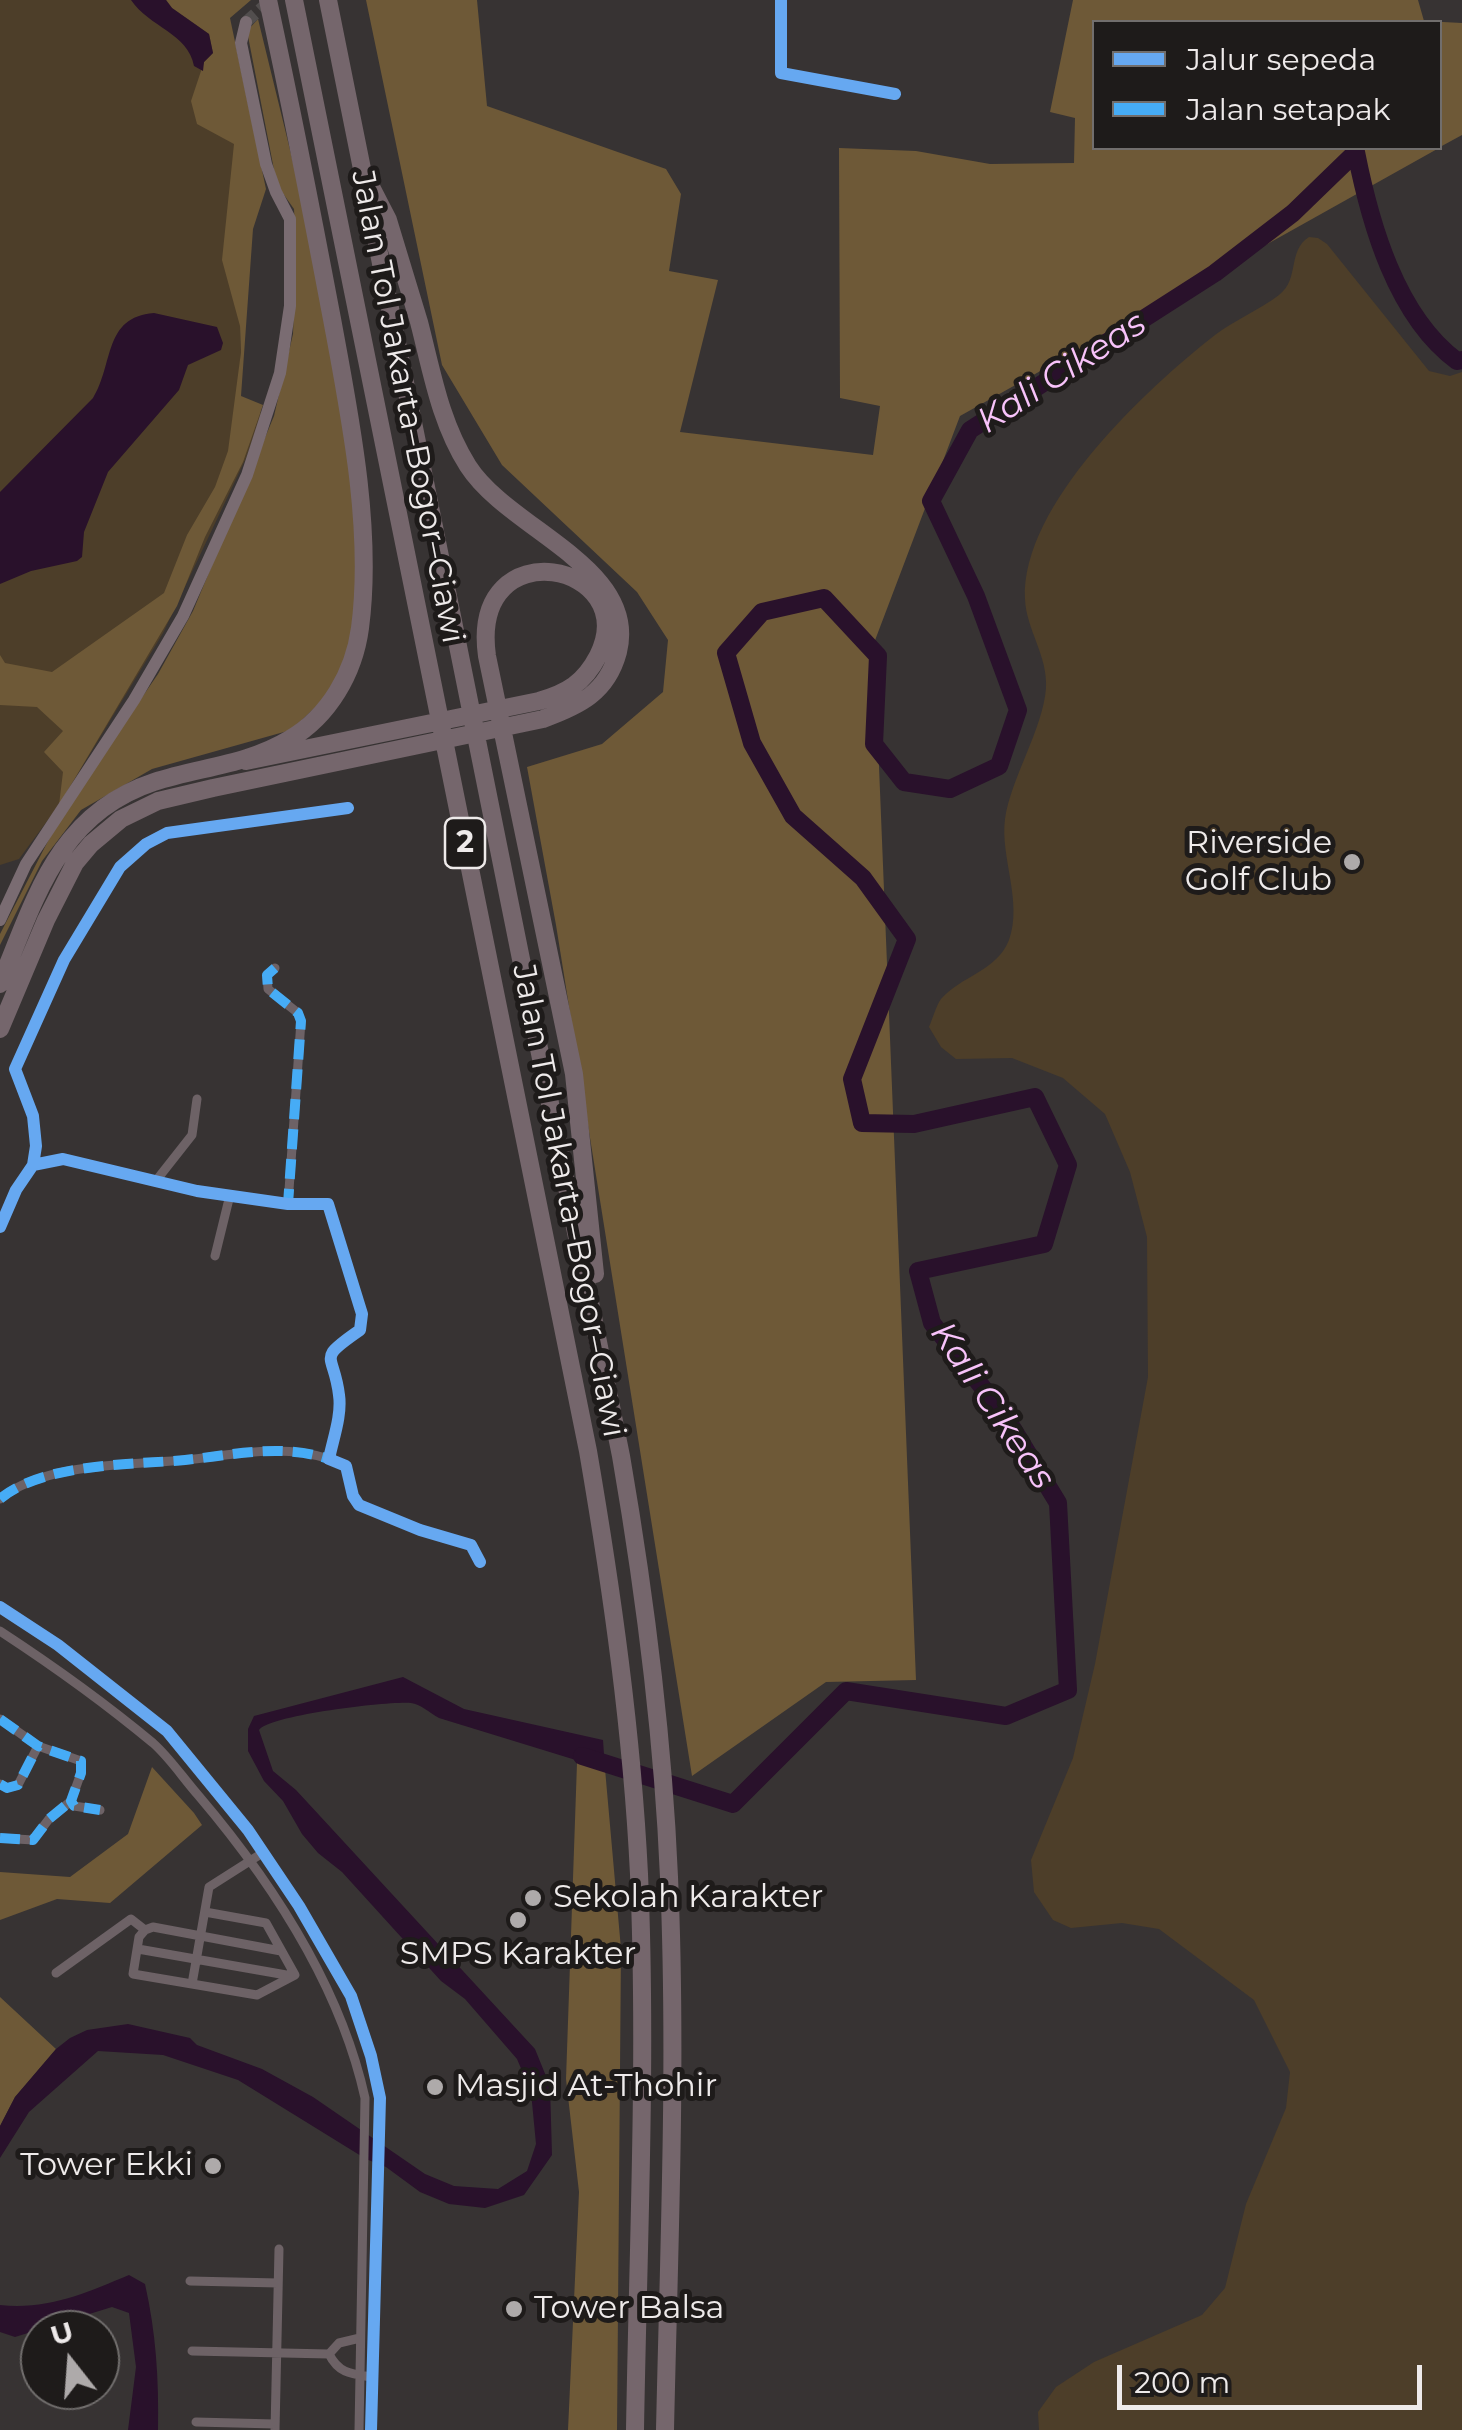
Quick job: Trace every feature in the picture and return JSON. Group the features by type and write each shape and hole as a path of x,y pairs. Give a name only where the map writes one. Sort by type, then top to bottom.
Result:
{"highway":[{"path":"246,761 310,726 332,702 349,667 360,629 362,591 354,439 268,0"},
{"name":"Jalan Tol Jakarta–Bogor–Ciawi","path":"294,0 588,1451 623,1689 635,1822 641,2001 634,2430"},
{"name":"Jalan Tol Jakarta–Bogor–Ciawi","path":"328,0 604,1374 643,1587 666,1824 673,1998 665,2430"},
{"path":"0,984 42,883 75,830 122,795 155,782 404,729 586,702 600,690 614,668 620,642 619,618 612,597 596,575 490,494 450,434 388,220 362,170"},
{"path":"0,1028 75,863 91,844 122,820 176,797 406,748 541,710 585,677 608,633 595,597 572,575 536,572 507,586 492,600 484,622 484,636 574,1074 604,1374"}],"main road":[{"path":"0,920 26,864 134,700 183,616 247,475 280,373 290,306 290,218 266,164 241,43 246,22"}],"street":[{"path":"781,0 781,73 896,94"},
{"path":"0,1227 33,1164 36,1146 33,1116 15,1069 64,960 120,866 146,844 167,833 348,808"},
{"path":"276,968 267,975 268,989 298,1012 301,1021 288,1204"},
{"path":"155,1182 192,1135 197,1099"},
{"path":"33,1164 63,1159 230,1196 288,1204 323,1203 330,1208 360,1303 360,1330 336,1346 330,1356 340,1398 329,1459"},
{"path":"214,1256 230,1196"},
{"path":"0,1499 29,1481 113,1463 281,1450 346,1466 359,1505 420,1530 471,1545 480,1562"},
{"path":"0,1607 58,1645 167,1731 264,1852 351,1996 380,2098 371,2430"},
{"path":"0,1630 46,1660 156,1746 250,1860 338,2007 357,2060 365,2098 359,2430"},
{"path":"0,1719 38,1746 81,1761 71,1801 49,1819 33,1840 0,1838"},
{"path":"156,1746 167,1731"},
{"path":"0,1784 7,1788 18,1785 38,1746"},
{"path":"71,1801 74,1806 100,1810"},
{"path":"192,1984 209,1887 264,1852"},
{"path":"287,1918 299,1906"},
{"path":"204,1912 266,1923 292,1976"},
{"path":"56,1973 131,1919 145,1930"},
{"path":"281,1951 153,1927 139,1937 134,1974 258,1995 292,1976"},
{"path":"138,1949 292,1976"},
{"path":"196,2422 275,2427 279,2249"},
{"path":"190,2281 278,2282"},
{"path":"192,2351 329,2354 340,2343 372,2339"},
{"path":"329,2354 336,2367 372,2377"}],"shaded area":[{"path":"0,0 182,0 231,50 241,352 236,408 262,413 246,458 163,633 59,805 19,859 0,865"},
{"path":"131,0 166,0 209,34 213,53 204,62 203,71 194,66 176,38"},
{"path":"166,0 251,0 230,18 266,189 253,229 241,396 263,405 243,462 205,537 177,606 59,805 63,772 44,752 63,731 37,707 0,705 0,655 5,663 52,672 164,593 228,451 241,352 240,326 222,260 234,144 197,124 191,101 204,62 213,53 209,34"},
{"path":"366,0 477,0 487,106 666,169 681,194 669,271 718,280 680,432 873,455 880,406 840,398 839,148 916,151 990,164 1074,163 1075,118 1050,112 1073,0 1418,0 1424,20 1092,20 1092,150 1435,150 960,416 874,643 916,1680 826,1682 692,1776 556,925 527,767 602,744 663,692 668,640 637,592 502,465 442,365"},
{"path":"258,19 304,207 343,401 358,554 353,633 335,689 291,730 152,769 81,810 42,861 0,945 0,934 62,814 158,674 193,611 274,416 293,334 296,253 294,209 277,185 247,31"},
{"path":"1442,22 1462,23 1462,135 1442,146"},
{"name":"Riverside Golf Club","path":"1309,237 1327,244 1429,371 1450,376 1462,372 1462,2430 1039,2430 1038,2412 1056,2387 1094,2362 1202,2315 1225,2288 1246,2204 1286,2108 1290,2072 1254,2000 1159,1929 1122,1923 1071,1928 1053,1920 1034,1892 1031,1860 1073,1758 1095,1664 1148,1377 1147,1237 1130,1172 1105,1114 1063,1078 1012,1058 956,1059 941,1047 929,1027 941,999 996,959 1009,940 1013,925 1005,819 1044,704 1046,676 1025,599 1029,563 1043,526 1065,488 1124,417 1215,335 1279,295 1289,281 1298,250"},
{"path":"154,313 217,327 223,343 221,350 188,365 179,390 108,472 84,532 82,557 0,584 0,492 93,398 112,344 126,323"},
{"path":"403,1677 464,1709 603,1740 605,1769 439,1718 411,1703 306,1714 259,1730 273,1771 296,1790 535,2049 550,2086 552,2155 524,2195 485,2208 449,2204 420,2192 386,2167 366,2159 238,2080 163,2055 98,2051 29,2112 0,2158 0,2126 15,2097 56,2049 87,2030 128,2024 190,2038 197,2045 262,2069 313,2097 425,2174 454,2186 498,2189 527,2171 536,2144 531,2092 517,2059 465,1999 441,1981 342,1872 318,1853 283,1801 264,1781 248,1751 248,1729 254,1716"},
{"path":"577,1763 605,1769 621,1949 617,2430 568,2430 579,2192 566,2079"},
{"path":"152,1767 202,1825 110,1903 57,1899 0,1920 0,1872 70,1877 128,1834"},
{"path":"0,1997 56,2049 15,2097 0,2126"},
{"path":"129,2275 145,2284 156,2356 158,2430 128,2430 136,2367 129,2313 112,2307 20,2310 20,2335 0,2332 0,2305 34,2305 82,2294"}],"waterway":[{"name":"Kali Cikeas","path":"582,1756 733,1804 846,1691 1006,1716 1068,1690 1058,1503 1005,1416 932,1323 918,1271 1044,1244 1068,1165 1035,1097 914,1124 862,1123 852,1079 907,939 863,878 793,816 752,743 726,653 762,612 824,598 878,656 874,744 904,782 950,789 999,766 1018,710 976,596 931,501 970,430 1215,273 1293,213 1356,152 1378,237 1402,294 1436,342 1457,361 1462,360"}],"tunnel":[{"path":"246,22 271,0"}],"marked path":[{"path":"275,968 267,975 268,989 298,1013 301,1021 288,1204"},
{"path":"0,1499 39,1478 88,1468 257,1452 293,1452 329,1459"},
{"path":"0,1719 38,1746 81,1761 71,1801 74,1806 100,1810"},
{"path":"0,1784 7,1788 18,1785 38,1746"},
{"path":"0,1838 33,1840 49,1819 71,1801"}],"cycle path":[{"path":"781,0 781,73 895,94"},
{"path":"33,1165 33,1116 15,1069 64,960 120,867 146,844 167,833 348,808"},
{"path":"0,1227 16,1190 33,1165 63,1159 197,1191 288,1204 328,1204 362,1314 360,1330 332,1353 340,1403 329,1459 346,1466 359,1505 420,1530 471,1545 480,1562"},
{"path":"0,1607 58,1645 167,1731 248,1830 299,1906 351,1996 380,2098 371,2430"}],"place":[{"name":"Riverside Golf Club","path":"1352,862"},
{"name":"Sekolah Karakter","path":"533,1898"},
{"name":"SMPS Karakter","path":"518,1920"},
{"name":"Masjid At-Thohir","path":"435,2087"},
{"name":"Tower Ekki","path":"213,2166"},
{"name":"Tower Balsa","path":"514,2309"}]}
